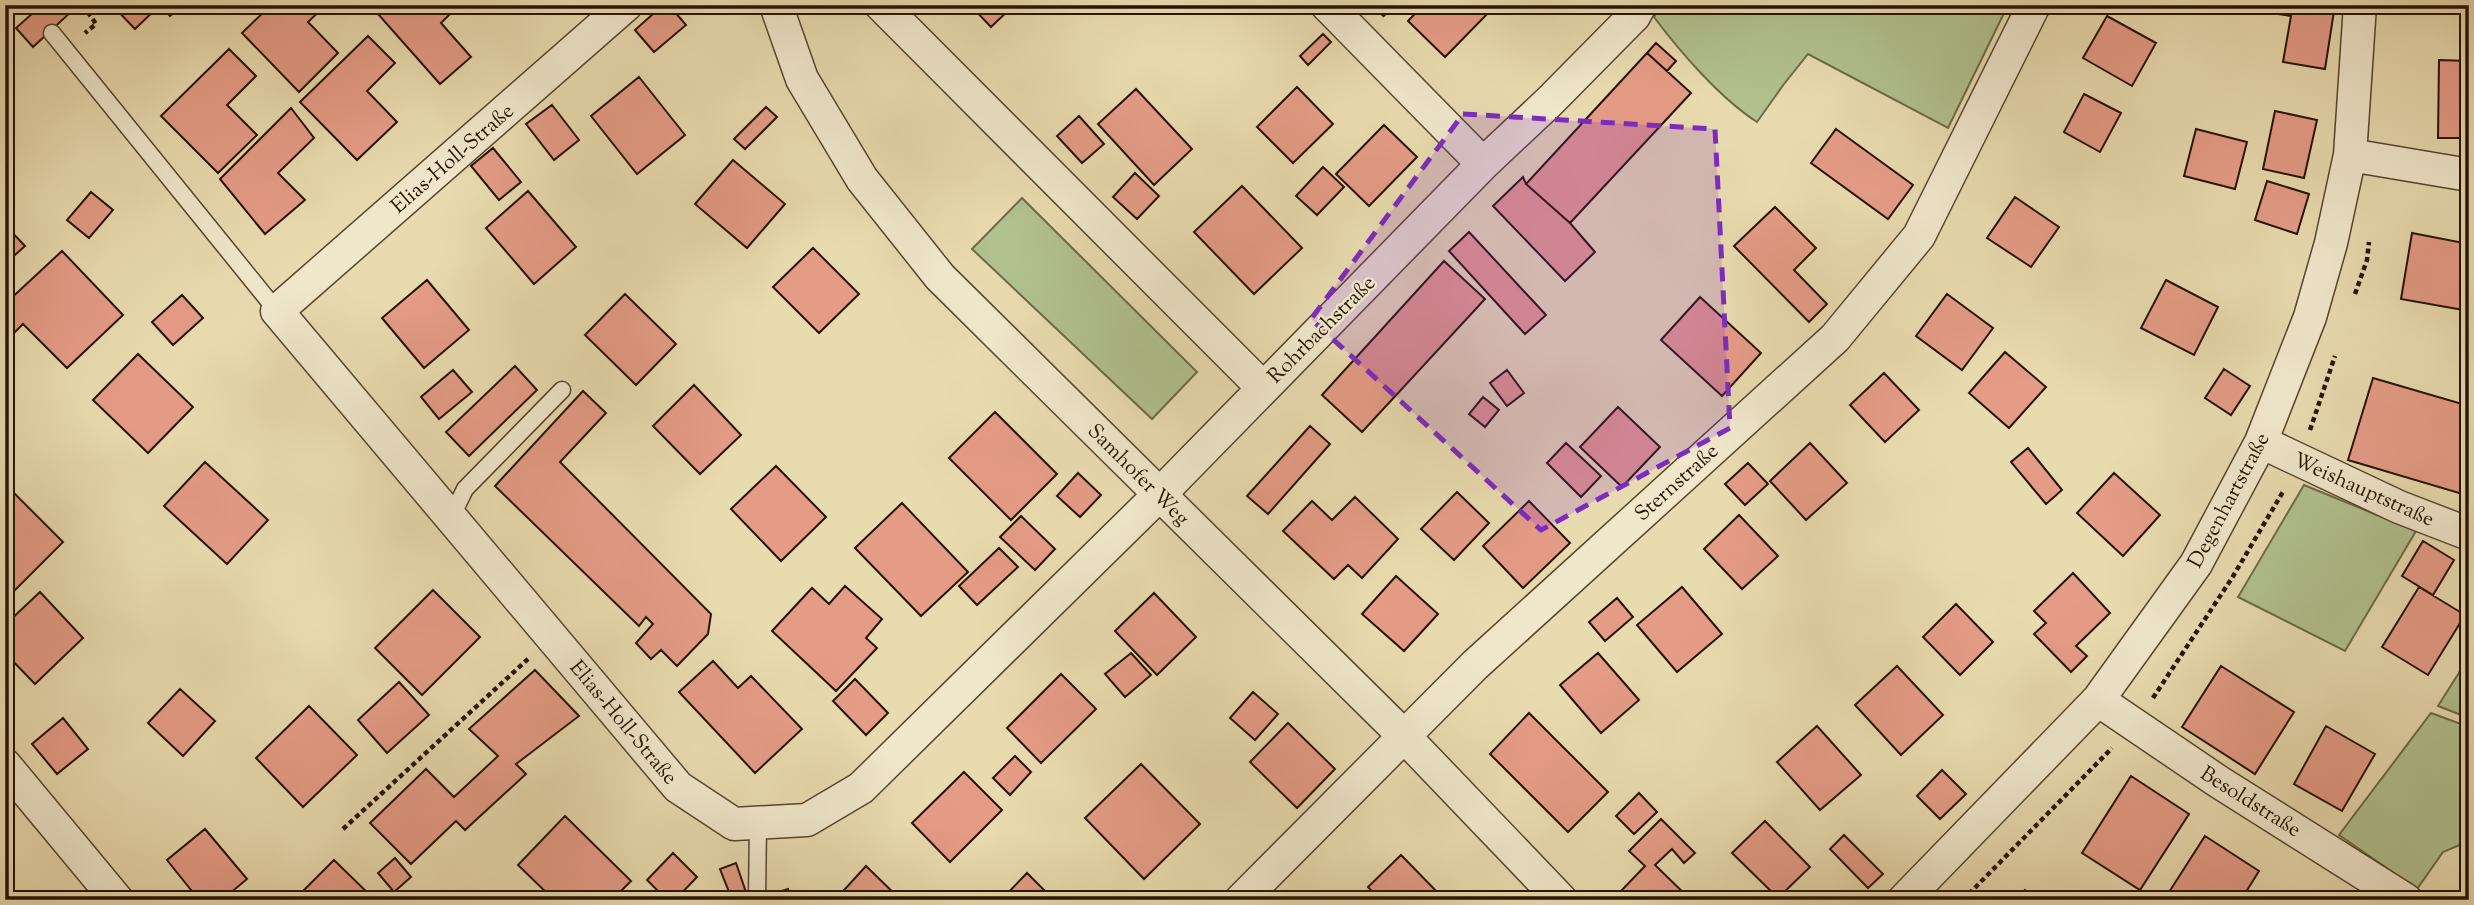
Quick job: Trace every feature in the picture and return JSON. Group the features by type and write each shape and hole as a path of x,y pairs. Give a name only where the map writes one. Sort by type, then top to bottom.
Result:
{"street":[{"name":"Elias-Holl-Straße","path":"626,5 277,311 678,787 734,824 807,820 861,788 1160,494"},
{"name":"Samhofer Weg","path":"776,5 802,79 862,179 940,277 1405,736 1561,900"},
{"path":"881,5 1263,388"},
{"path":"1327,5 1483,164"},
{"name":"Rohrbachstraße","path":"1160,494 1483,164 1634,16 1640,5"},
{"name":"Sternstraße","path":"1241,900 1475,665 1835,338 1919,236 2034,5"},
{"name":"Degenhartstraße","path":"1904,900 2098,700 2196,564 2261,442 2310,317 2331,243 2350,155 2360,5"},
{"path":"2350,155 2469,175"},
{"name":"Weishauptstraße","path":"2261,442 2399,507 2469,534"},
{"name":"Besoldstraße","path":"2098,700 2219,782 2406,900"},
{"path":"5,765 117,900"}],"lane":[{"name":"Elias-Holl-Straße","path":"52,33 277,311"},
{"path":"451,518 466,489 562,390"},
{"path":"757,900 758,823"}],"path":[{"path":"343,829 551,637"}],"highlighted area":[{"path":"1463,114 1715,129 1730,428 1541,530 1311,319"}],"green space":[{"path":"1661,5 2008,5 1948,128 1808,54 1757,122 1715,88 1676,45 1654,17"},
{"path":"1022,198 1197,372 1152,419 972,249"},
{"path":"2304,485 2416,531 2345,651 2238,597"},
{"path":"2469,657 2469,718 2438,706"},
{"path":"2431,713 2469,727 2469,841 2443,852 2417,889 2339,835"}],"building":[{"path":"42,5 67,5 72,11 33,47 16,28"},
{"path":"112,5 160,5 135,29"},
{"path":"160,5 181,5 170,16"},
{"path":"271,5 326,5 308,22 338,53 299,92 242,33"},
{"path":"370,5 459,5 441,23 471,57 440,84"},
{"path":"663,5 669,5 686,25 654,52 635,30"},
{"path":"970,5 1014,5 991,27"},
{"path":"1423,5 1494,7 1445,57 1408,21"},
{"path":"2218,5 2308,5 2307,7 2334,11 2325,69 2283,62 2291,16"},
{"path":"2107,16 2156,43 2132,86 2083,58"},
{"path":"1323,34 1331,42 1308,65 1300,56"},
{"path":"368,36 395,63 367,91 397,122 357,160 300,102"},
{"path":"1656,43 1676,61 1667,71 1647,53"},
{"path":"229,49 256,76 227,105 257,135 218,173 161,116"},
{"path":"1647,53 1691,93 1570,223 1526,184"},
{"path":"2439,60 2469,61 2469,138 2438,138"},
{"path":"639,77 685,135 637,174 591,116"},
{"path":"1297,87 1333,124 1293,163 1257,127"},
{"path":"1136,89 1192,149 1154,185 1098,124"},
{"path":"2084,94 2121,113 2100,152 2064,132"},
{"path":"552,105 579,140 554,160 526,124"},
{"path":"766,107 777,117 745,149 734,139"},
{"path":"291,108 314,138 278,173 305,200 265,234 220,179"},
{"path":"2275,111 2317,120 2304,178 2263,169"},
{"path":"1079,116 1104,144 1082,163 1057,136"},
{"path":"1384,125 1417,157 1369,206 1336,174"},
{"path":"1836,129 1913,185 1888,219 1811,163"},
{"path":"2196,129 2247,142 2235,189 2184,176"},
{"path":"493,148 521,182 499,200 471,166"},
{"path":"733,160 785,204 747,248 695,204"},
{"path":"1323,167 1344,187 1317,215 1296,196"},
{"path":"1135,173 1159,196 1137,219 1113,197"},
{"path":"1523,177 1526,184 1570,223 1595,252 1565,281 1493,206"},
{"path":"2267,181 2309,194 2297,234 2255,220"},
{"path":"1242,186 1302,248 1254,294 1194,232"},
{"path":"528,191 576,247 534,284 486,228"},
{"path":"91,192 113,210 89,238 67,220"},
{"path":"2015,197 2059,227 2031,267 1987,238"},
{"path":"1775,207 1816,248 1794,270 1827,304 1809,322 1734,246"},
{"path":"5,225 25,246 5,264"},
{"path":"1469,232 1546,315 1525,334 1449,251"},
{"path":"2412,233 2469,244 2469,311 2401,299"},
{"path":"813,248 859,294 819,333 773,287"},
{"path":"62,251 123,315 67,368 23,324 5,342 5,304"},
{"path":"1444,261 1485,299 1362,432 1322,395"},
{"path":"427,280 469,330 424,368 382,318"},
{"path":"2166,280 2218,307 2194,355 2141,328"},
{"path":"625,294 676,344 636,385 585,335"},
{"path":"1947,294 1993,328 1962,370 1916,336"},
{"path":"182,295 203,318 173,345 152,322"},
{"path":"1700,297 1761,353 1722,396 1661,340"},
{"path":"2005,352 2046,387 2009,428 1969,393"},
{"path":"138,354 193,407 148,453 93,400"},
{"path":"515,366 537,390 469,456 446,432"},
{"path":"2224,369 2250,386 2231,415 2205,398"},
{"path":"453,370 472,392 439,419 421,397"},
{"path":"1507,370 1524,393 1507,406 1490,383"},
{"path":"1884,373 1919,410 1885,442 1850,405"},
{"path":"2373,378 2469,406 2469,496 2348,460"},
{"path":"694,385 741,435 700,474 653,426"},
{"path":"583,391 606,413 560,462 711,614 708,634 677,666 661,650 651,659 636,643 653,624 646,617 639,626 495,486"},
{"path":"1483,397 1499,410 1485,427 1469,414"},
{"path":"1618,407 1660,447 1622,487 1580,447"},
{"path":"995,412 1057,474 1011,520 949,458"},
{"path":"1310,426 1330,444 1268,514 1247,496"},
{"path":"1566,443 1601,476 1581,497 1547,463"},
{"path":"1810,443 1847,483 1806,520 1770,481"},
{"path":"2028,448 2062,490 2046,504 2011,462"},
{"path":"205,462 268,520 227,564 164,506"},
{"path":"1748,463 1768,484 1745,505 1725,484"},
{"path":"776,466 826,517 781,561 731,509"},
{"path":"1078,473 1101,495 1080,517 1057,496"},
{"path":"2114,473 2160,515 2123,556 2077,513"},
{"path":"5,484 63,542 7,598 5,596"},
{"path":"1457,492 1489,523 1454,560 1421,529"},
{"path":"1355,497 1398,539 1362,578 1348,565 1334,579 1283,531 1312,501 1332,520"},
{"path":"1529,501 1570,543 1523,588 1483,546"},
{"path":"902,503 968,572 921,616 855,548"},
{"path":"1739,515 1778,556 1742,589 1704,549"},
{"path":"1021,516 1055,549 1035,570 1000,537"},
{"path":"2423,541 2454,560 2433,595 2402,576"},
{"path":"999,548 1018,567 977,605 959,586"},
{"path":"2073,573 2110,613 2076,646 2087,656 2071,672 2034,634 2046,623 2034,611"},
{"path":"1396,576 1438,614 1404,651 1362,614"},
{"path":"845,586 882,619 866,638 877,648 836,691 772,631 812,588 829,604"},
{"path":"1682,587 1722,634 1677,672 1637,625"},
{"path":"2419,587 2465,615 2428,675 2382,647"},
{"path":"433,590 480,637 422,695 375,648"},
{"path":"40,592 83,638 35,684 5,653 5,625"},
{"path":"1154,593 1196,637 1157,675 1115,631"},
{"path":"1617,598 1633,617 1605,641 1589,622"},
{"path":"1956,604 1993,642 1960,675 1923,637"},
{"path":"1131,653 1151,675 1125,697 1105,674"},
{"path":"1598,653 1639,700 1601,733 1560,685"},
{"path":"713,661 738,688 751,676 802,729 755,773 679,692"},
{"path":"1897,666 1943,715 1901,755 1855,705"},
{"path":"2221,666 2294,712 2255,774 2182,727"},
{"path":"535,670 579,716 516,764 526,774 465,830 456,821 411,864 370,823 426,769 454,797 498,756 469,729"},
{"path":"1061,674 1096,709 1041,763 1007,728"},
{"path":"855,679 888,713 866,735 833,701"},
{"path":"399,682 429,715 387,753 358,720"},
{"path":"180,689 215,721 183,756 148,723"},
{"path":"1253,692 1278,714 1255,740 1230,718"},
{"path":"309,706 357,755 303,807 256,758"},
{"path":"1529,713 1608,792 1568,832 1490,754"},
{"path":"63,718 88,749 57,774 32,744"},
{"path":"1288,723 1335,769 1297,808 1250,762"},
{"path":"1817,726 1861,775 1820,810 1777,762"},
{"path":"2326,726 2375,754 2342,811 2294,784"},
{"path":"1015,756 1031,772 1010,795 993,778"},
{"path":"1141,764 1200,824 1144,879 1085,818"},
{"path":"1942,770 1966,794 1940,819 1917,796"},
{"path":"964,772 1002,810 950,862 912,823"},
{"path":"2131,776 2189,814 2140,890 2082,853"},
{"path":"1639,793 1657,812 1634,834 1616,816"},
{"path":"565,816 631,881 612,900 554,900 518,865"},
{"path":"1661,819 1695,853 1684,863 1672,849 1655,865 1691,900 1628,900 1620,892 1645,866 1629,851"},
{"path":"1765,821 1810,867 1778,898 1732,853"},
{"path":"205,829 247,879 222,900 199,900 167,860"},
{"path":"1844,835 1883,874 1868,888 1830,849"},
{"path":"2205,836 2259,871 2241,900 2164,900"},
{"path":"673,853 697,877 675,900 667,900 647,880"},
{"path":"1401,855 1445,900 1380,900 1368,887"},
{"path":"395,858 411,877 394,892 378,873"},
{"path":"334,860 375,900 294,900"},
{"path":"736,863 746,892 731,897 720,869"},
{"path":"866,866 901,900 835,900"},
{"path":"1027,873 1054,900 1001,900"},
{"path":"788,889 791,900 773,900 772,894"},
{"path":"2025,890 2035,900 2015,900"},
{"path":"2284,892 2296,900 2279,900"}]}
